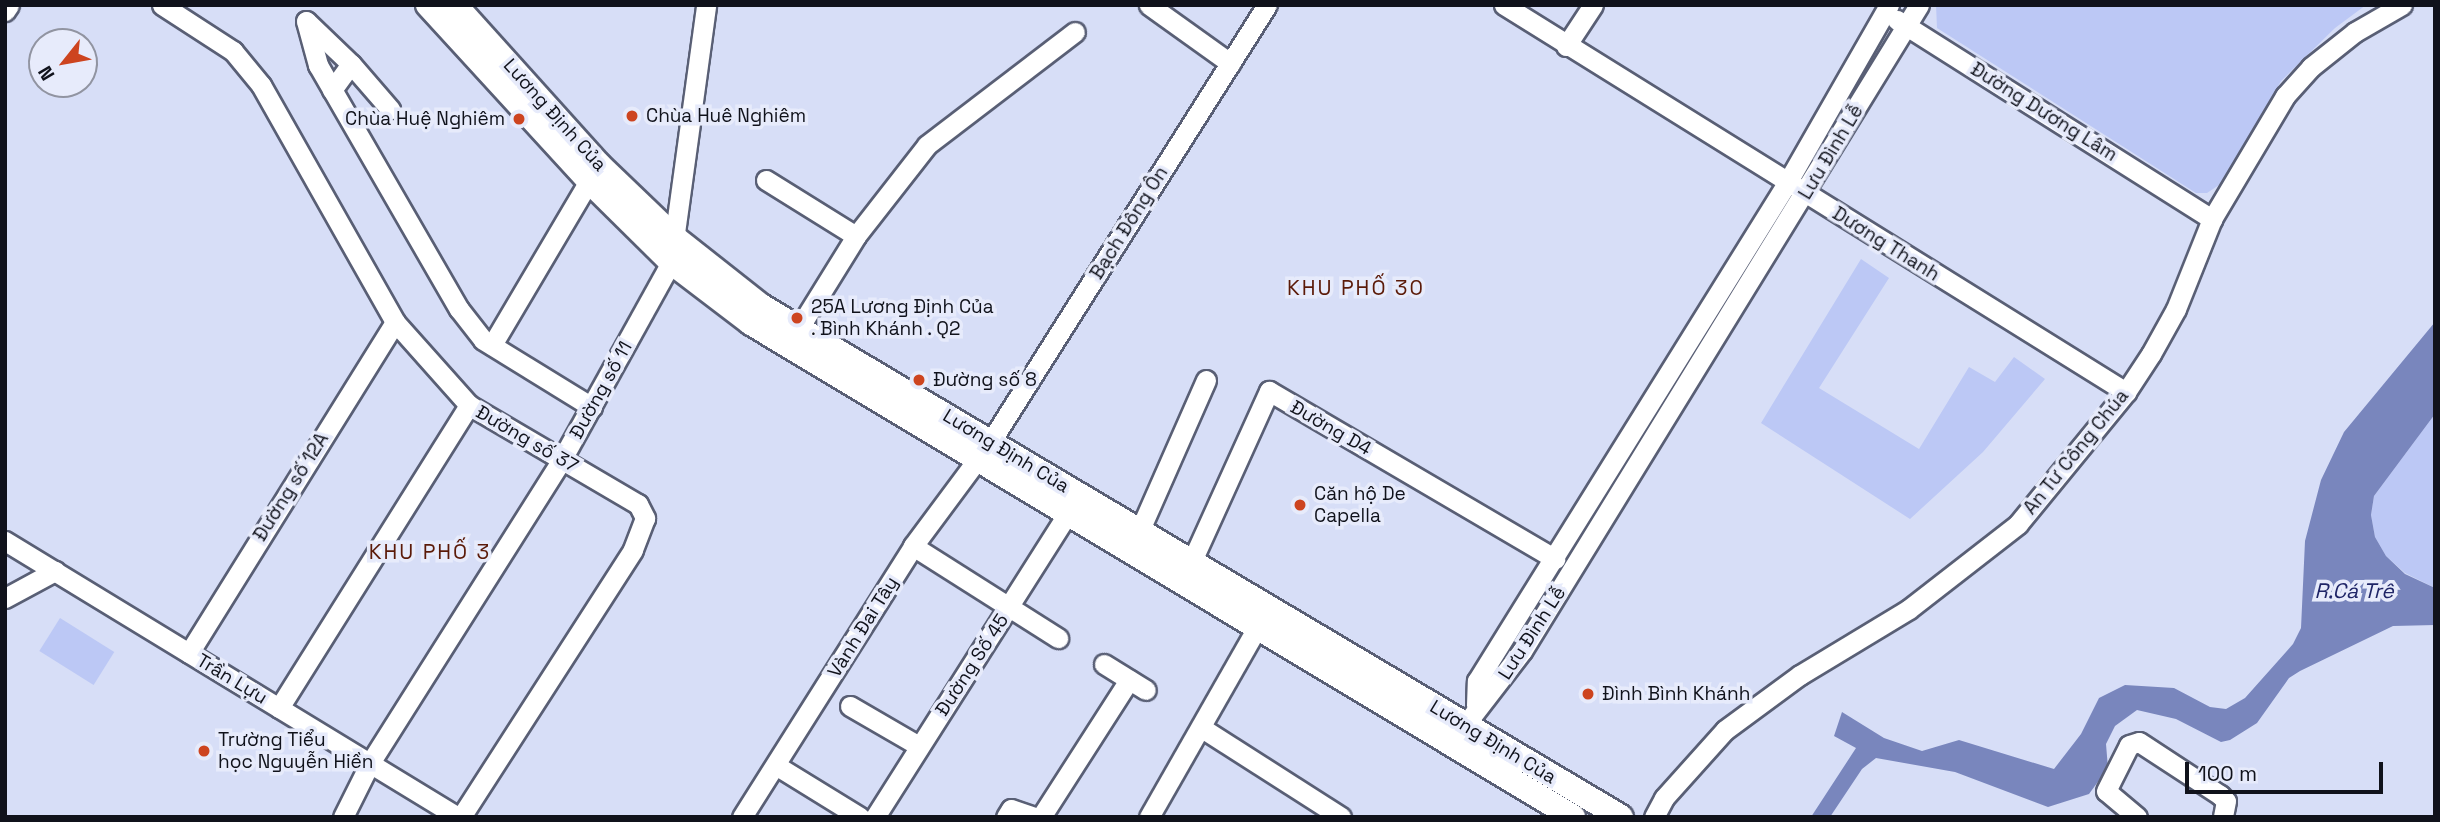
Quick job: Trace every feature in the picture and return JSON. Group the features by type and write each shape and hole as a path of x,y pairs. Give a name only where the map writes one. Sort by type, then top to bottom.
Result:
{"main road":[{"name":"Lương Định Của","path":"428,5 589,181 673,250 751,323 1139,532 1191,563 1262,618 1573,817"},
{"name":"Lương Định Của","path":"455,5 673,250 715,273 984,450 1068,513 1262,618 1471,715 1621,817"}],"street":[{"path":"5,11 9,5"},
{"name":"Đường số 37","path":"162,5 233,51 261,85 395,322 469,405 638,504 645,518 633,550 460,817"},
{"path":"673,250 706,5"},
{"name":"Bạch Đông Ôn","path":"984,450 1267,5"},
{"name":"Dương Thanh","path":"1504,5 2126,392"},
{"path":"1566,46 1593,5"},
{"name":"Lưu Đình Lễ","path":"1471,715 1494,692 1522,651 1806,195 1919,5"},
{"name":"An Tư Công Chúa","path":"1654,817 1664,798 1725,730 1800,675 1909,609 2018,524 2126,392 2176,309 2213,219 2285,96 2311,67 2356,32 2402,5"},
{"name":"Lưu Đình Lễ","path":"1471,715 1477,681 1787,183 1883,7"},
{"name":"Đường Dương Lâm","path":"1883,7 1906,26 2213,219"},
{"path":"1158,8 1230,63"},
{"path":"390,108 311,21 305,22 318,65 459,309 492,345 592,407"},
{"path":"799,328 856,236 927,145 1075,32"},
{"path":"332,90 351,64"},
{"path":"766,180 856,236"},
{"path":"492,345 589,181"},
{"name":"Đường số 11","path":"370,763 562,459 592,407 673,250"},
{"name":"Đường số 12A","path":"190,653 395,322"},
{"path":"1139,532 1206,380"},
{"name":"Đường D4","path":"1191,563 1269,391 1555,559"},
{"path":"279,708 469,405"},
{"name":"Vành Đai Tây","path":"742,817 777,766 913,546 984,450"},
{"name":"Đường Số 45","path":"875,817 1068,513"},
{"name":"Trần Lựu","path":"5,541 460,817"},
{"path":"913,546 1058,638"},
{"path":"5,598 55,571"},
{"path":"1149,817 1202,728 1262,618"},
{"path":"1104,664 1146,690"},
{"path":"1041,817 1129,680"},
{"path":"850,705 919,746"},
{"path":"1202,728 1340,817"},
{"path":"2137,817 2106,791 2129,745 2139,742 2220,795 2226,801 2223,817"},
{"path":"343,817 370,763"},
{"path":"777,766 860,817"},
{"path":"1006,817 1011,809 1034,817"}],"shaded area":[{"path":"1936,5 2366,5 2335,28 2281,81 2222,183 2207,193 2196,193 1937,28"},
{"path":"1861,259 1889,278 1819,388 1919,449 1969,367 1995,382 2014,357 2045,379 1983,452 1910,519 1761,423"},
{"path":"2435,414 2435,588 2405,573 2386,556 2375,537 2371,515 2374,496"},
{"path":"60,618 114,652 94,685 39,651"}],"water":[{"name":"R.Cá Trê","path":"2435,322 2435,414 2374,496 2371,515 2375,537 2386,556 2405,574 2435,588 2435,625 2393,626 2300,671 2289,678 2257,723 2230,740 2221,742 2176,719 2137,710 2115,726 2106,744 2108,768 2089,794 2048,807 1955,772 1876,758 1862,769 1830,817 1811,817 1856,748 1834,736 1842,712 1884,738 1922,751 1959,740 2054,769 2081,734 2099,698 2125,685 2174,688 2210,707 2226,709 2245,698 2293,644 2301,628 2305,541 2321,480 2344,432"}],"place":[{"name":"Chùa Huê Nghiêm","path":"632,116"},
{"name":"Chùa Huệ Nghiêm","path":"519,119"},
{"name":"25A Lương Định Của . Bình Khánh . Q2","path":"797,318"},
{"name":"Đường số 8","path":"919,380"},
{"name":"Căn hộ De Capella","path":"1300,505"},
{"name":"Đình Bình Khánh","path":"1588,694"},
{"name":"Trường Tiểu học Nguyễn Hiền","path":"204,751"}],"district":[{"name":"KHU PHỐ 30","path":"1356,288"},
{"name":"KHU PHỐ 3","path":"430,552"}]}
